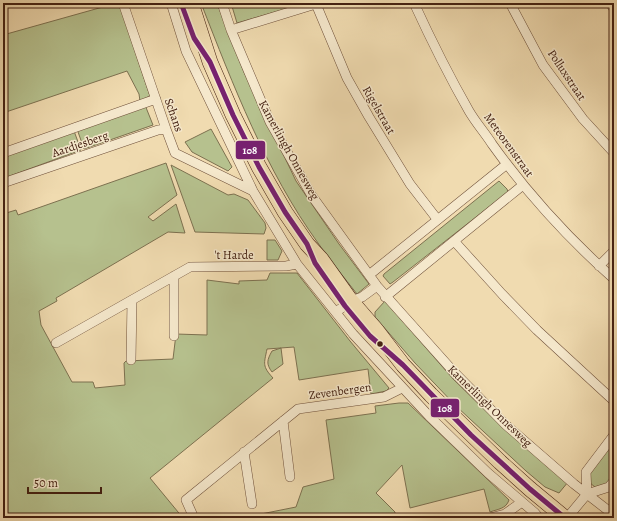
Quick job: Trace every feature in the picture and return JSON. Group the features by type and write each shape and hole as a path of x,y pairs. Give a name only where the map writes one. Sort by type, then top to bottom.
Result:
{"main road":[{"path":"181,3 194,38 210,62"},
{"path":"191,3 210,62 233,115 259,167 307,244 315,263 344,306 370,336 403,365 477,440 530,489 566,518"}],"street":[{"name":"Schans","path":"123,3 175,153 253,191"},
{"path":"171,3 186,51 253,191 297,264 344,306 353,334 402,388 456,443 539,518"},
{"name":"Kamerlingh Onnesweg","path":"222,3 231,30 270,122 312,196 385,297 453,371 506,425 614,515"},
{"path":"231,30 317,3"},
{"name":"Rigelstraat","path":"317,3 347,78 410,184 437,219"},
{"name":"Meteorenstraat","path":"414,3 432,44 470,113 523,185 570,238 614,279"},
{"name":"Polluxstraat","path":"510,3 543,65 582,119 614,153"},
{"path":"610,3 614,9"},
{"name":"Aardjesberg","path":"3,153 156,99"},
{"name":"Aardjesberg","path":"3,183 158,130 166,129"},
{"path":"369,275 507,164"},
{"path":"385,297 455,242 523,185"},
{"path":"455,242 537,330 614,401"},
{"path":"599,266 614,251"},
{"name":"'t Harde","path":"56,343 190,267 286,266 297,264"},
{"path":"174,276 174,336"},
{"path":"344,306 362,297 377,286"},
{"path":"131,360 132,300"},
{"name":"Zevenbergen","path":"194,518 186,500 298,409 384,397 402,388"},
{"path":"282,421 290,477"},
{"path":"587,494 586,472 614,435"},
{"path":"244,452 252,504"},
{"path":"566,518 587,494 609,487 614,481"},
{"path":"490,518 504,514 522,502"}],"green space":[{"path":"119,3 150,96 140,101 139,94 127,71 3,113 3,35"},
{"path":"201,3 217,3 244,72 296,181 339,244 369,284 357,294 332,263 282,187 238,96"},
{"path":"231,3 306,3 237,23"},
{"path":"145,105 153,125 84,149 77,129"},
{"path":"211,129 232,167 228,171 192,152 185,142"},
{"path":"74,131 81,150 7,177 3,165 3,156"},
{"path":"166,163 177,195 148,217 153,221 176,204 185,233 168,232 56,298 57,301 39,311 41,325 72,382 93,382 95,388 125,385 124,363 126,361 173,359 176,334 207,335 207,280 239,284 239,281 267,280 270,273 297,273 389,388 386,391 371,394 368,369 299,380 294,347 267,349 265,368 273,378 150,478 183,518 3,518 3,214 16,210 18,215"},
{"path":"171,165 228,195 234,194 248,200 265,223 266,228 264,234 195,232"},
{"path":"499,181 508,192 390,284 383,276 384,274"},
{"path":"267,240 275,240 282,251 278,260 267,260"},
{"path":"385,301 454,380 488,413 568,482 559,493 545,487 526,471 456,406 415,363 375,317 375,312"},
{"path":"281,348 283,364 272,372 268,364 269,357 272,351"},
{"path":"408,403 509,500 508,503 501,508 490,512 484,489 410,508 402,465 376,493 395,512 395,516 393,518 252,518 251,516 296,507 303,487 334,479 326,420 376,413 375,406"},
{"path":"614,441 614,474 606,484 595,487 590,483 589,474"}],"transit line":[{"name":"108","path":"181,3 194,38 210,62 233,115 259,167 285,212 307,244 315,263 345,306 370,336 403,365 471,435 530,489 565,518"}]}
